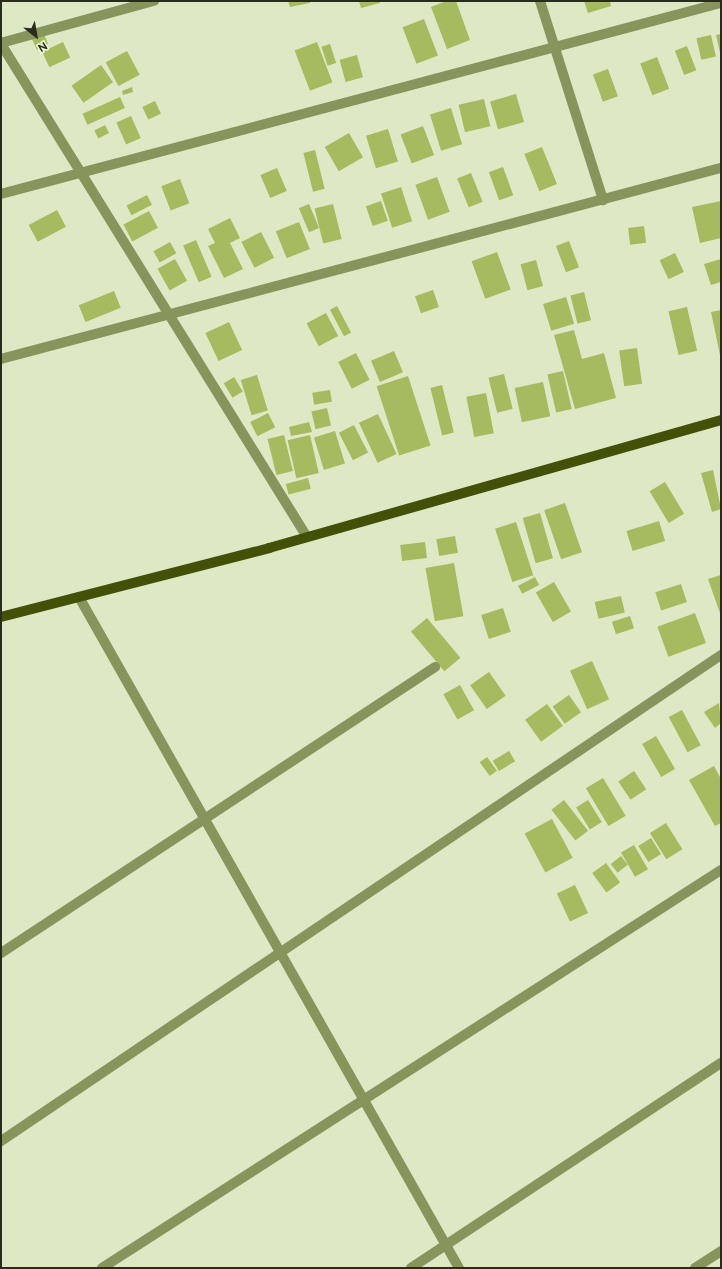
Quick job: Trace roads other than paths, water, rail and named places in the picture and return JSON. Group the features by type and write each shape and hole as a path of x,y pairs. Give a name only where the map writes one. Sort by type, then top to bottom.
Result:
{"main road":[{"path":"1,618 307,537 721,420"}],"street":[{"path":"154,1 1,43 307,537"},
{"path":"540,1 557,46 602,200"},
{"path":"1,194 721,3"},
{"path":"1,359 721,168"},
{"path":"79,597 279,953 459,1268"},
{"path":"1,1141 721,655"},
{"path":"1,953 435,667"},
{"path":"102,1268 362,1099 721,870"},
{"path":"411,1268 721,1063"},
{"path":"695,1268 721,1251"}]}
